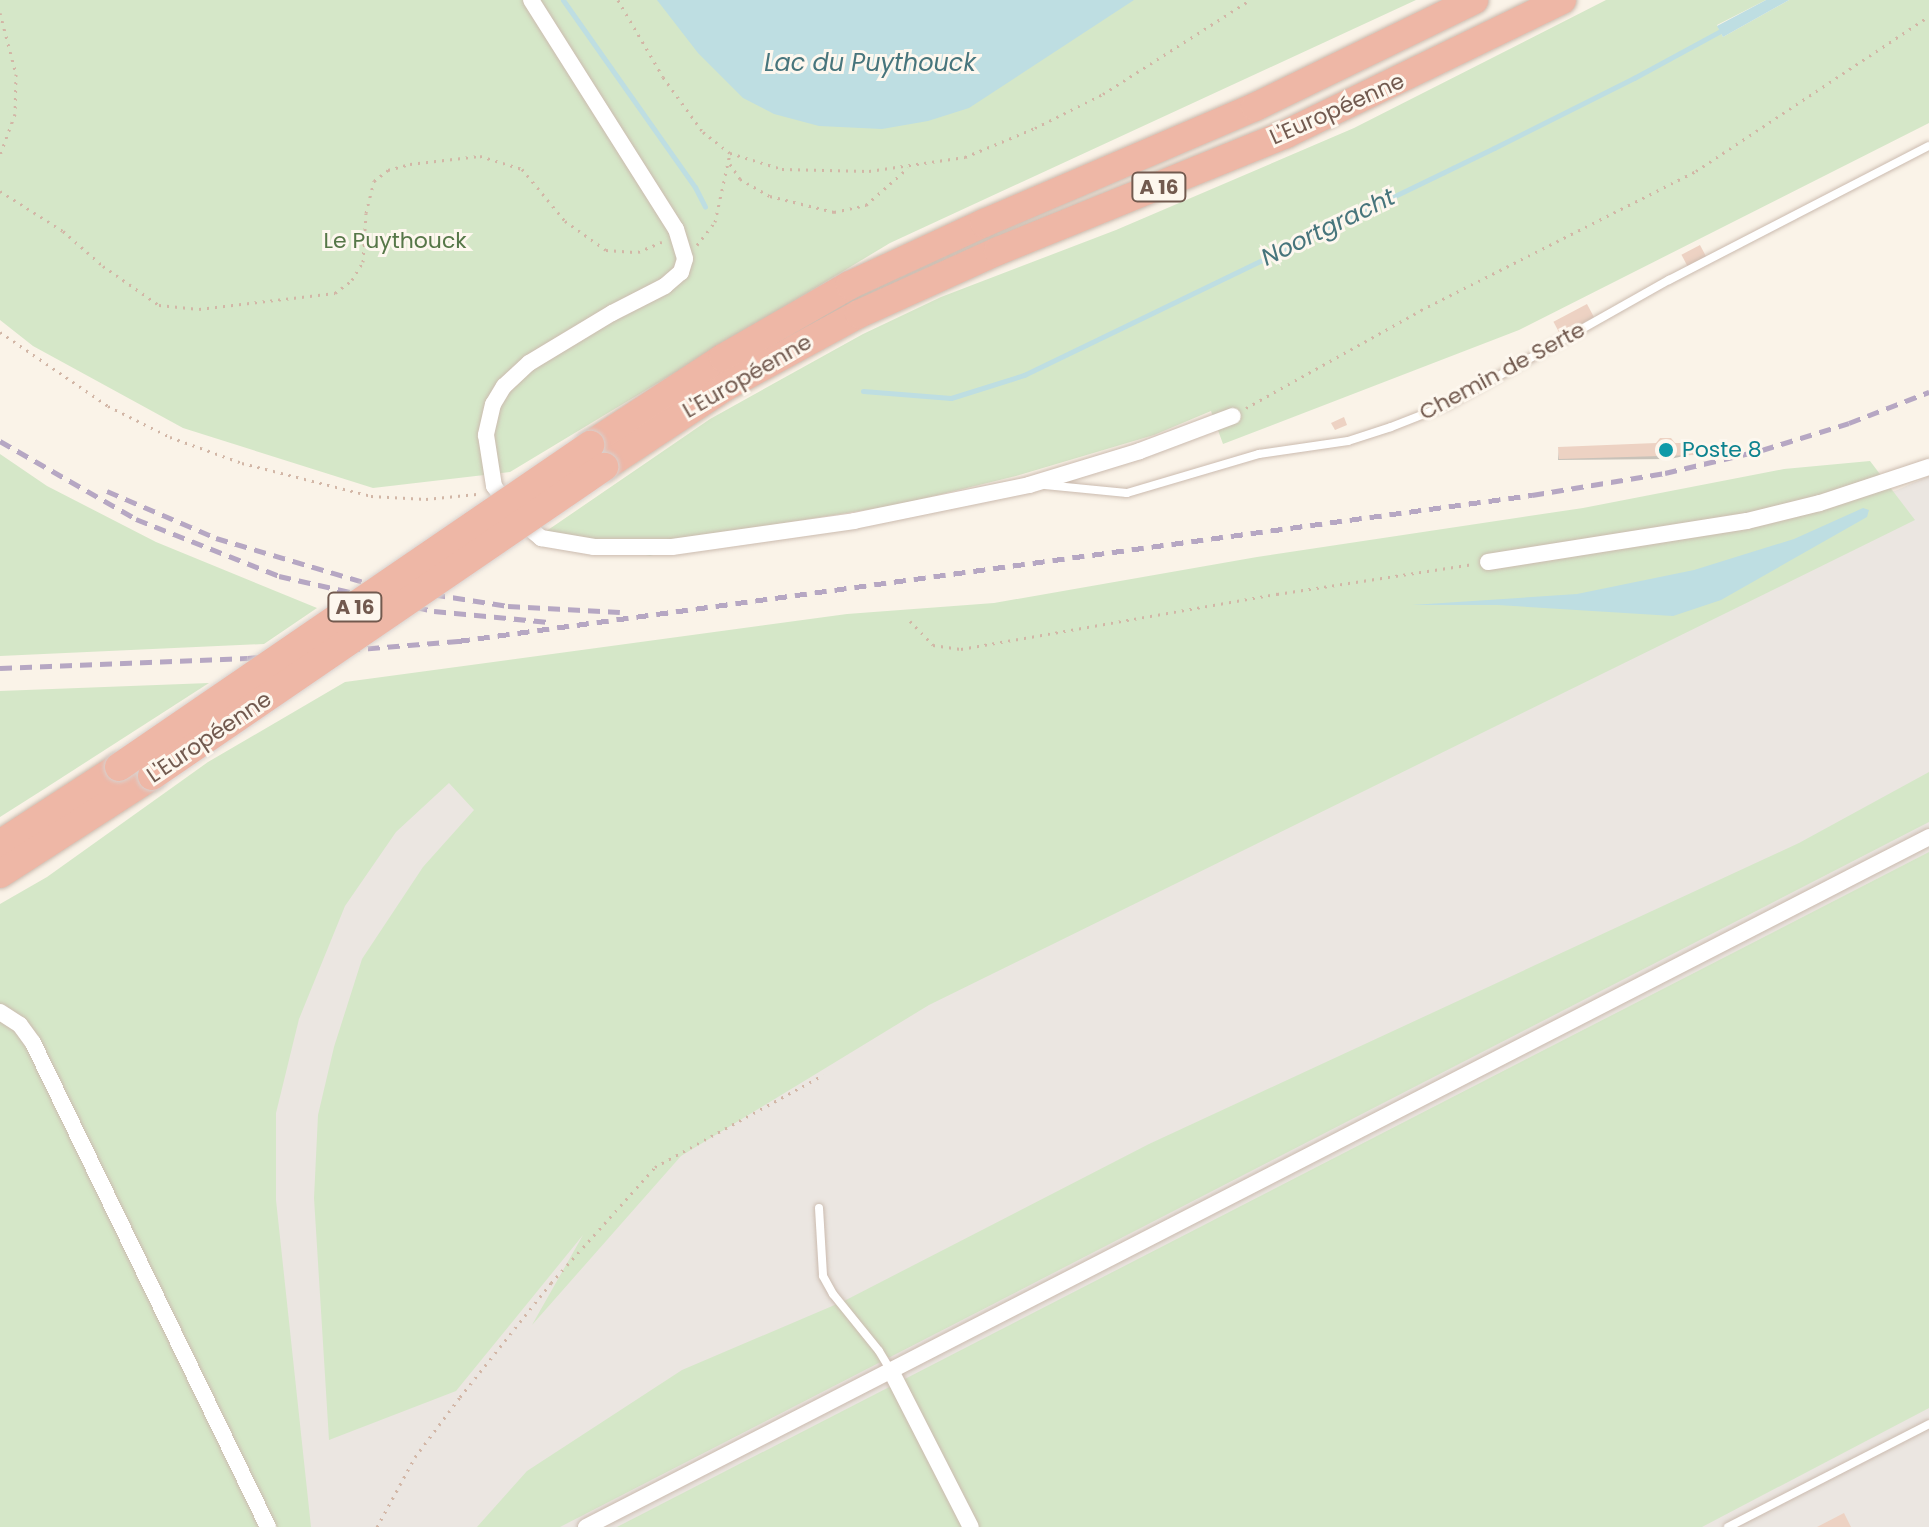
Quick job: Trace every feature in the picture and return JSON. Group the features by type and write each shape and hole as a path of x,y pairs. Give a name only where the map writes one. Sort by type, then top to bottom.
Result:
{"highway":[{"name":"L'Européenne","path":"0,874 152,776 597,456 749,342 850,285 984,223 1235,116 1474,0"},
{"name":"L'Européenne","path":"0,844 597,456 851,317 998,251 1296,129 1562,0"}],"street":[{"path":"496,492 488,468 486,435 490,412 504,386 545,352 665,286 681,272 685,259 681,238 531,0"},
{"path":"1029,485 1140,451 1233,416"},
{"path":"1488,562 1747,521 1820,503 1929,467"},
{"name":"Chemin de Serte","path":"496,492 533,533 550,541 580,546 686,546 854,521 1029,485"},
{"path":"586,1527 1929,837"},
{"path":"0,1012 20,1025 33,1043 268,1527"},
{"path":"891,1371 971,1527"}],"lane":[{"name":"Chemin de Serte","path":"1029,485 1127,493 1259,454 1348,441 1391,427 1447,405 1669,280 1929,146"},
{"path":"819,1208 823,1276 891,1371"},
{"path":"1728,1527 1929,1424"}],"path":[{"path":"618,0 663,77 703,132 730,153 782,169 869,171 965,157 1035,128 1103,94 1250,0"},
{"path":"0,13 16,74 15,114 0,155"},
{"path":"1233,416 1421,310 1696,171 1929,16"},
{"path":"685,259 715,222 730,153"},
{"path":"0,191 63,231 103,266 159,305 199,309 335,293 352,280 363,262 366,213 374,181 388,170 410,164 480,156 522,169 565,221 606,250 638,252 664,241 681,238"},
{"path":"730,164 740,179 770,196 834,212 866,205 909,167"},
{"path":"0,332 101,403 170,437 242,463 383,497 426,499 496,492"},
{"path":"910,621 933,645 961,649 1277,594 1488,562"},
{"path":"377,1527 415,1457 460,1397 551,1283 655,1167 720,1128 823,1075"}],"shaded area":[{"path":"1929,476 1929,1527 0,1527 0,981 249,748 1807,517 1897,490"}],"green space":[{"name":"Le Puythouck","path":"0,0 1416,0 890,243 510,472 373,488 183,428 33,346 0,320"},
{"path":"1606,0 1766,0 1717,25 1723,37 1789,0 1929,0 1929,123 1519,330 1223,444 1211,411 1154,435 1016,476 897,505 721,533 650,556 545,532 710,419 863,334 941,297 1116,230 1354,128"},
{"path":"0,454 47,486 156,542 317,608 264,644 0,656"},
{"path":"1870,461 1915,520 929,1005 681,1156 532,1325 583,1235 456,1391 329,1440 314,1198 318,1115 334,1047 362,959 423,867 474,810 449,783 396,832 345,906 299,1019 276,1113 276,1200 311,1527 0,1527 0,904 47,877 208,762 345,682 847,614 994,603 1257,557 1583,508 1784,469"},
{"path":"209,683 41,791 0,817 0,691"},
{"path":"1929,772 1929,822 560,1527 477,1527 527,1471 682,1370 844,1301 1149,1144 1799,843"},
{"path":"1929,852 1929,1408 1702,1527 617,1527"}],"water":[{"name":"Lac du Puythouck","path":"657,0 1134,0 969,108 928,121 882,129 819,126 774,114 743,98 698,53"},
{"path":"1766,0 1789,0 1723,37 1717,26"},
{"path":"1863,508 1869,510 1867,517 1721,600 1673,616 1498,605 1412,605 1577,594 1694,570 1794,539"}],"building":[{"path":"1700,245 1707,258 1689,268 1681,255"},
{"path":"1587,304 1594,317 1560,335 1553,322"},
{"path":"1344,417 1347,425 1335,430 1331,423"},
{"path":"1660,438 1671,438 1675,443 1696,443 1695,455 1559,459 1558,447 1656,443"},
{"path":"1844,1513 1851,1527 1817,1527"}],"waterway":[{"path":"563,0 695,187 705,207"},
{"name":"Noortgracht","path":"863,391 951,398 1024,375 1494,148 1726,28"}],"railway":[{"path":"0,668 248,658 458,641 1532,495 1665,473 1762,450 1849,423 1929,392"},
{"path":"0,441 136,519 279,576 434,611 548,622"},
{"path":"107,491 216,538 374,585 508,606 620,612"}],"place":[{"name":"Poste 8","path":"1666,450"}]}
